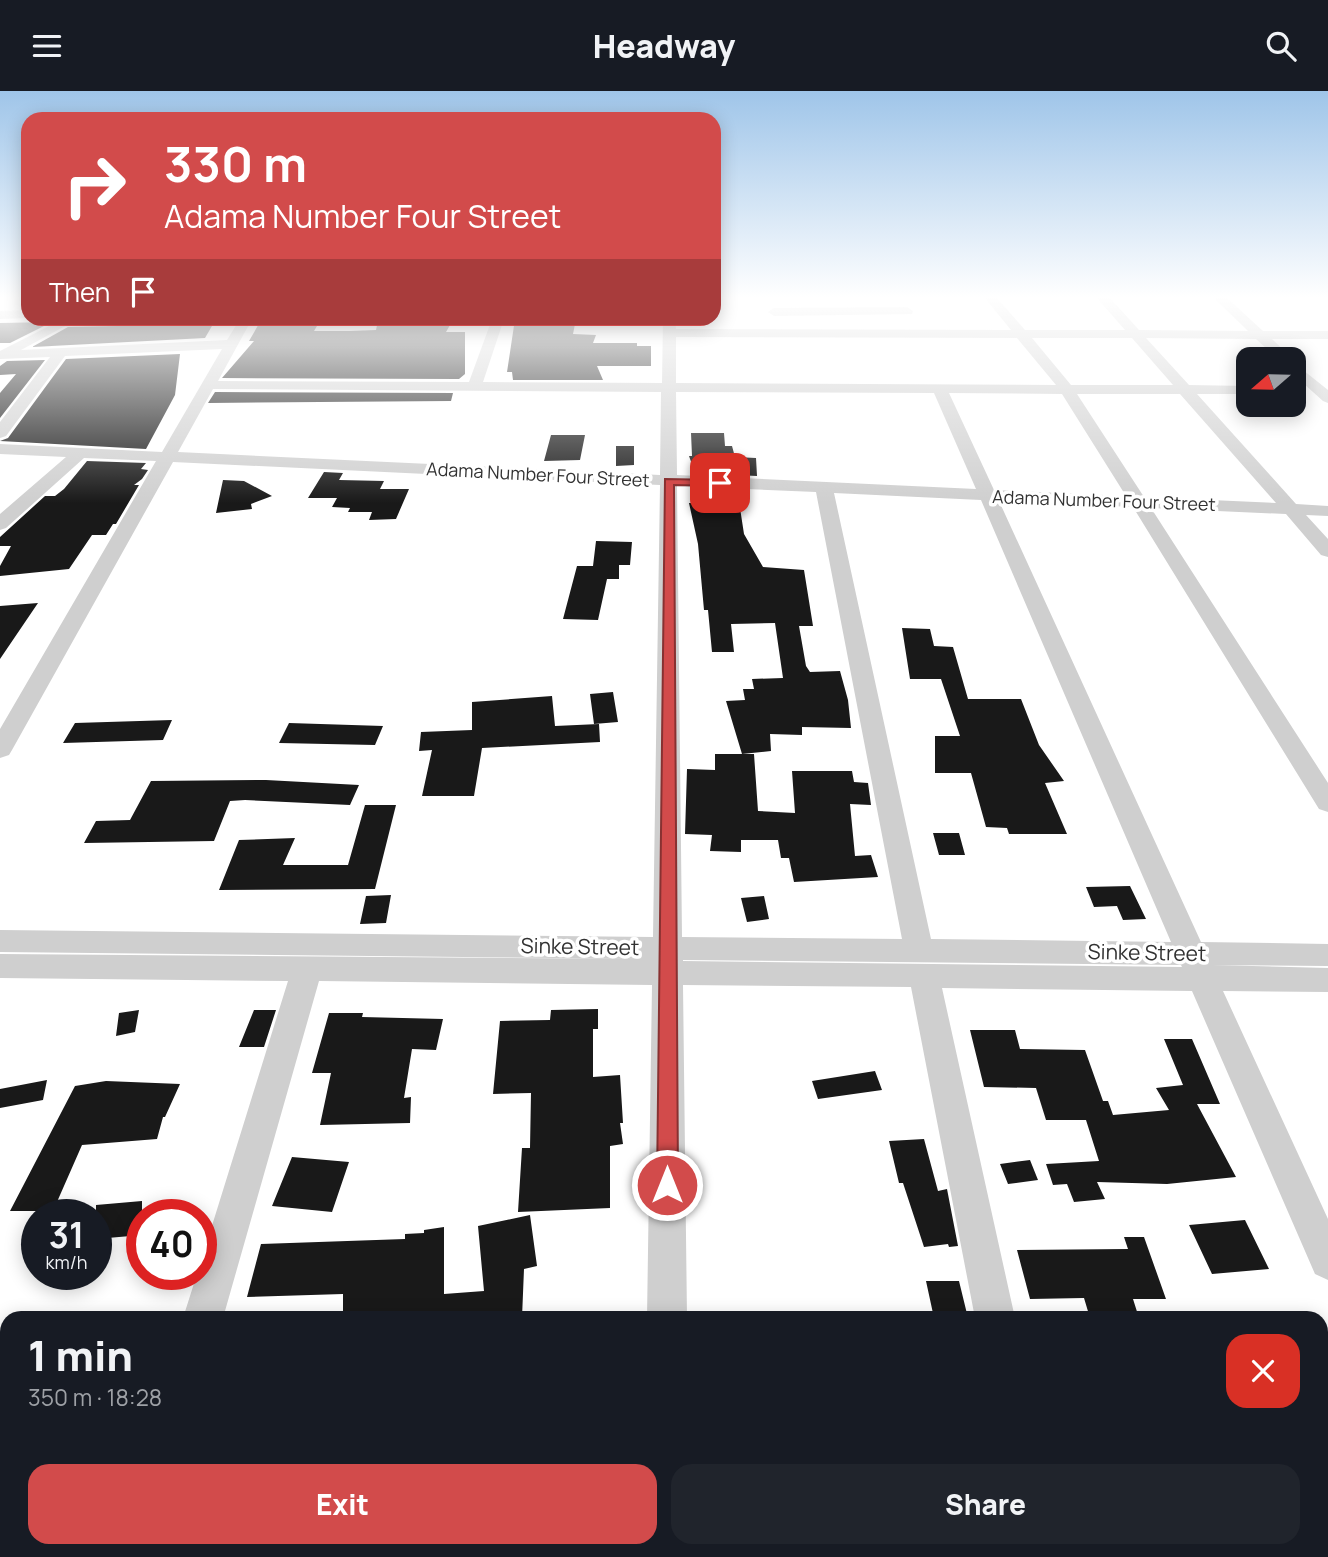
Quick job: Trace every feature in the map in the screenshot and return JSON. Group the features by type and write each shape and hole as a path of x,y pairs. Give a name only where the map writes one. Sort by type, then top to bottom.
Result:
{"street":[{"path":"0,433 50,366"},
{"path":"0,750 9,722 169,457 219,366"},
{"path":"474,387 481,366"},
{"path":"667,1311 669,366"},
{"path":"1047,366 1067,389 1328,803"},
{"path":"1164,366 1328,551"},
{"path":"1306,377 1326,393"},
{"path":"208,386 1236,390"},
{"path":"940,389 1328,1261"},
{"path":"1306,392 1326,393"},
{"name":"Adama Number Four Street","path":"0,449 1328,511"},
{"path":"0,524 80,453"},
{"path":"824,487 994,1311"},
{"name":"Sinke Street","path":"0,941 668,960 1197,966 1328,955"},
{"name":"Sinke Street","path":"0,966 307,969 668,960"},
{"name":"Sinke Street","path":"1197,966 1328,980"},
{"path":"206,1311 307,969"}],"building":[{"path":"0,366 40,366 0,418 0,393 16,374 0,375"},
{"path":"61,366 178,366 175,395 146,449 0,441 8,438"},
{"path":"232,366 465,366 465,374 459,379 222,378"},
{"path":"508,366 597,366 603,380 513,380 512,372 507,372"},
{"path":"215,392 453,393 451,401 208,403"},
{"path":"691,433 724,433 725,446 732,446 735,457 756,458 757,476 695,473 689,456 692,456"},
{"path":"551,435 585,435 580,460 544,461"},
{"path":"616,446 634,446 634,465 616,466"},
{"path":"87,461 146,463 141,469 148,470 134,485 139,485 116,524 113,524 106,535 92,535 69,569 0,576 0,566 11,546 0,546 0,537 45,496 55,496 64,489"},
{"path":"324,472 343,473 339,480 384,481 380,489 409,489 396,519 369,520 372,512 348,512 350,508 332,507 337,498 308,498"},
{"path":"223,480 244,481 272,496 251,504 252,509 216,513"},
{"path":"700,490 743,491 743,508 740,508 744,534 763,567 804,570 813,626 799,626 806,666 810,672 840,671 848,700 851,728 802,727 802,735 770,734 771,751 742,754 726,701 745,700 743,689 754,689 752,679 783,678 775,623 731,624 734,652 712,652 708,610 704,610 698,544 689,503 690,493 701,493"},
{"path":"596,541 632,542 630,565 619,565 619,579 607,579 598,620 563,619 577,566 593,566"},
{"path":"38,603 0,659 0,606"},
{"path":"902,628 930,629 934,646 953,647 968,699 1021,699 1039,745 1064,781 1045,783 1067,834 1009,834 1007,828 986,827 971,773 935,773 935,736 960,736 941,679 910,679"},
{"path":"613,692 618,722 594,724 590,694"},
{"path":"552,696 555,726 599,724 600,742 482,748 474,796 422,796 432,750 419,751 421,732 472,730 472,702"},
{"path":"172,720 163,740 63,743 75,723"},
{"path":"289,723 383,726 375,745 279,743"},
{"path":"715,754 754,754 758,811 795,813 792,771 852,771 854,782 868,783 871,805 850,804 855,856 871,855 878,877 794,882 789,858 781,858 778,840 741,840 741,852 710,851 712,835 685,834 687,769 715,770"},
{"path":"266,780 359,785 350,805 230,801 214,841 84,843 96,821 130,820 151,781"},
{"path":"365,805 396,805 375,889 219,890 239,840 295,838 283,865 348,865"},
{"path":"933,833 959,833 965,855 939,855"},
{"path":"1130,886 1146,919 1123,920 1117,906 1094,907 1086,887"},
{"path":"391,895 386,923 360,924 366,896"},
{"path":"764,896 769,919 747,922 741,898"},
{"path":"598,1009 598,1029 593,1029 593,1077 620,1075 623,1123 620,1123 623,1144 610,1146 610,1208 518,1212 522,1148 530,1148 531,1093 493,1094 500,1021 550,1020 551,1010"},
{"path":"139,1010 135,1032 116,1036 119,1013"},
{"path":"254,1010 276,1010 264,1047 239,1047"},
{"path":"329,1013 363,1013 362,1017 443,1019 436,1050 412,1049 404,1098 411,1097 410,1123 320,1125 331,1073 312,1073"},
{"path":"970,1030 1015,1030 1020,1049 1085,1050 1103,1101 1108,1101 1113,1115 1169,1110 1156,1088 1183,1085 1164,1039 1192,1039 1220,1104 1197,1104 1236,1177 1167,1184 1097,1182 1105,1199 1074,1202 1067,1184 1053,1185 1046,1164 1099,1161 1086,1120 1046,1120 1036,1088 984,1087"},
{"path":"875,1071 882,1090 818,1099 812,1081"},
{"path":"47,1080 43,1100 0,1108 0,1089"},
{"path":"106,1081 180,1084 163,1117 157,1139 82,1145 58,1199 21,1199 21,1211 10,1211 75,1086"},
{"path":"924,1139 938,1191 947,1189 958,1246 949,1247 948,1244 924,1247 903,1183 899,1183 889,1141"},
{"path":"292,1157 349,1162 332,1212 272,1206"},
{"path":"1030,1160 1038,1180 1008,1184 1000,1164"},
{"path":"126,1202 126,1236 112,1238 112,1204"},
{"path":"530,1215 537,1266 524,1269 522,1311 343,1311 343,1294 247,1297 261,1244 405,1239 405,1234 424,1233 424,1230 444,1227 444,1294 484,1291 478,1226"},
{"path":"1245,1220 1269,1269 1212,1274 1189,1225"},
{"path":"1124,1237 1144,1237 1166,1299 1133,1299 1137,1311 1088,1311 1084,1298 1030,1299 1017,1250 1128,1249"},
{"path":"926,1281 959,1281 966,1311 932,1311"}],"route":[{"path":"667,1185 668,481 720,483"}]}
